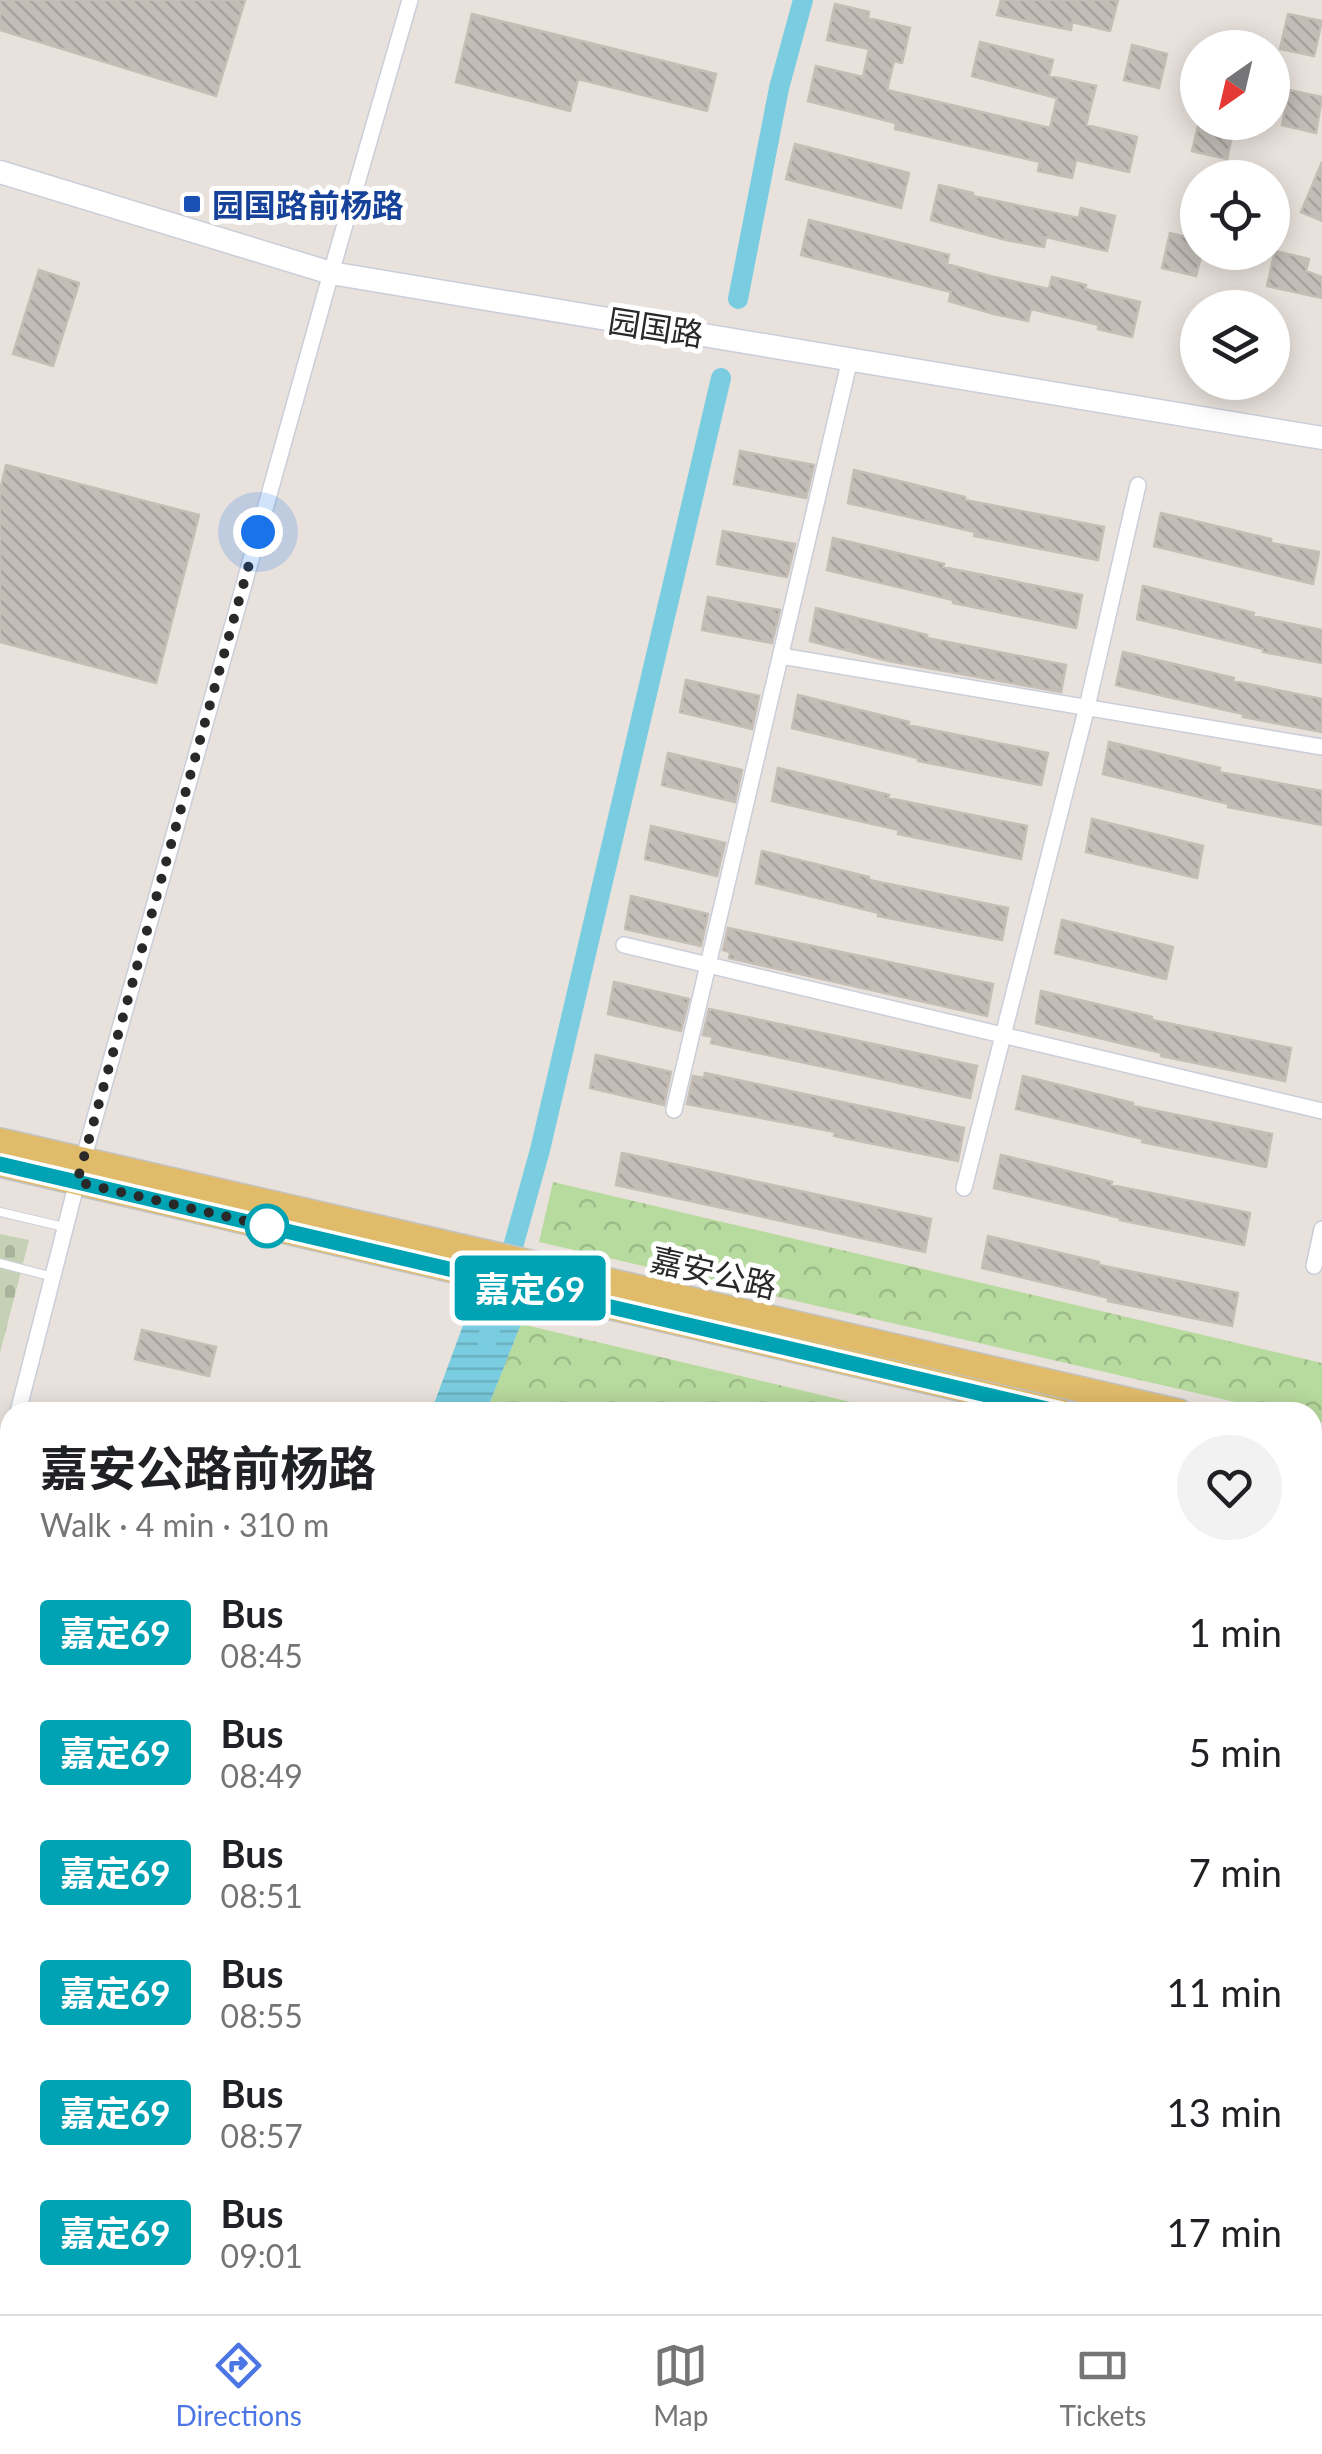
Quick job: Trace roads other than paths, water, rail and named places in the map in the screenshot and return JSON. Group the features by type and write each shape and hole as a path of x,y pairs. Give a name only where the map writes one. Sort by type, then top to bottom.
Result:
{"main road":[{"name":"嘉安公路","path":"0,1141 80,1171 479,1264 1131,1402"},
{"name":"嘉安公路","path":"0,1164 80,1171"},
{"name":"嘉安公路","path":"542,1278 1021,1402"}],"street":[{"path":"20,1402 80,1171 410,0"},
{"name":"园国路","path":"0,172 330,273 1322,438"},
{"path":"674,1110 850,359"},
{"path":"964,1188 1087,707 1138,485"},
{"path":"781,656 1322,746"},
{"path":"624,945 1322,1111"},
{"path":"1314,1266 1322,1229"}],"lane":[{"path":"0,1212 66,1227"},
{"path":"0,1264 53,1276"}],"water":[{"path":"469,1309 521,1324 490,1402 435,1402"}],"waterway":[{"path":"738,299 779,88 803,0"},
{"path":"487,1340 540,1150 721,378"}],"place":[{"name":"园国路前杨路","path":"192,204"}]}
